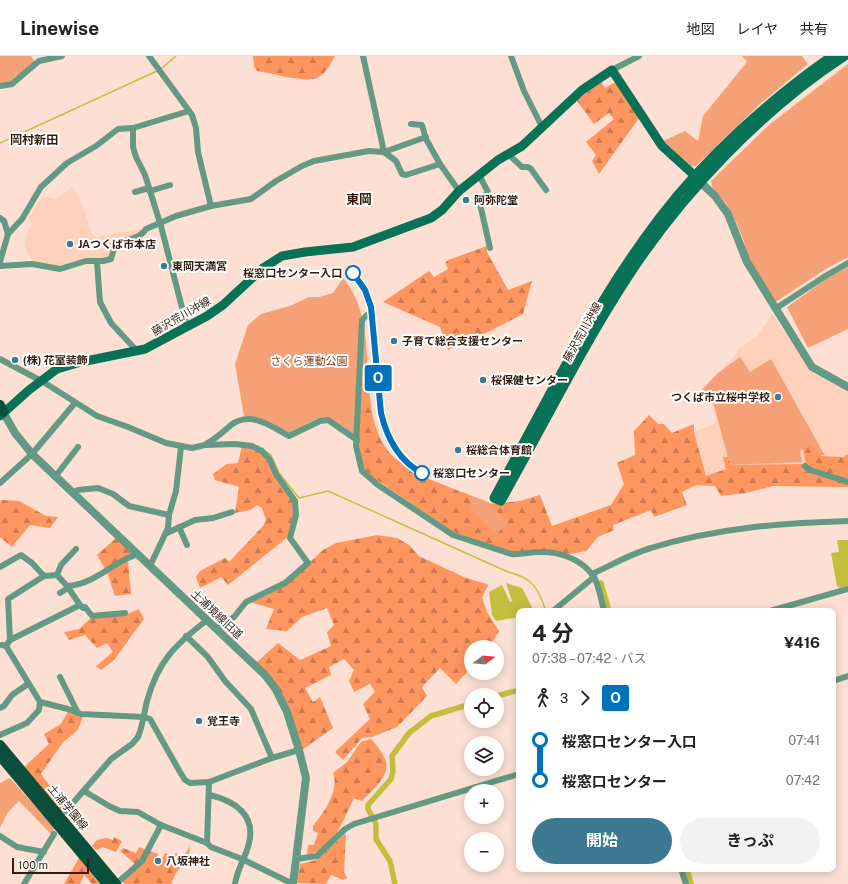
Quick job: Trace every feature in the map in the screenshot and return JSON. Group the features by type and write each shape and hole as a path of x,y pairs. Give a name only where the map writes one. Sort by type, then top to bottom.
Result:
{"main road":[{"name":"藤沢荒川沖線","path":"832,56 794,85 743,128 698,180 629,276 606,312 501,501 494,498 592,318 660,216 698,180 772,112 792,95 845,56"},
{"name":"藤沢荒川沖線","path":"1,411 57,369 72,364 138,352 187,327 215,311 272,261 291,254 345,249 364,244 431,218 442,210 459,191 479,175 498,160 522,146 582,90 612,70"},
{"path":"612,70 662,146 698,180"},
{"name":"土浦学園線","path":"0,745 80,846 107,884"},
{"name":"土浦学園線","path":"0,757 80,846 119,882"}],"street":[{"path":"0,86 12,84 39,61 62,56"},
{"path":"149,56 189,111 196,128 198,152 211,206"},
{"path":"363,56 384,152 396,161 402,174 406,175 440,164"},
{"path":"511,56 524,91 542,127"},
{"path":"612,70 639,56"},
{"path":"0,262 8,234 15,227 41,187 67,163 96,146 118,129 133,128 189,111"},
{"path":"411,124 422,125 426,137 440,164 459,191"},
{"path":"133,128 133,147 145,175 160,222 187,327"},
{"path":"0,266 32,264 60,269 86,261 97,262 111,259 118,244 143,233 146,229 160,222 211,206 251,199 276,181 302,166 314,162 369,151 384,152 426,137"},
{"path":"508,154 522,167 528,167 531,169 546,190"},
{"path":"479,175 488,192 481,200 480,204 490,248"},
{"path":"698,180 715,196 728,214 744,257 812,367 848,386"},
{"path":"135,192 170,185"},
{"path":"2,220 15,227"},
{"path":"2,220 8,234"},
{"path":"97,262 99,296 102,307 111,323 138,352"},
{"path":"775,309 848,263"},
{"path":"367,315 362,320 356,440 362,471 384,489 453,535 511,554 521,555 539,552 562,554 573,560 593,575 603,608"},
{"path":"0,359 40,381 97,416 181,447 192,448 205,445 252,446 262,451 270,460 276,474 295,501 296,515 290,538 308,563 285,583 246,602 234,617 216,629"},
{"path":"0,483 32,454 75,403"},
{"name":"土浦境線旧道","path":"1,411 15,433 32,454 216,629 266,674 275,688 287,712 300,750 306,785 293,884"},
{"path":"205,445 219,437 232,424 244,419 259,420 290,436 320,420 328,420 356,440"},
{"path":"55,477 78,447"},
{"path":"150,566 167,533 169,515 176,491 181,447"},
{"path":"805,466 810,470 848,482"},
{"path":"72,493 78,490 98,488 113,494 129,506 169,515"},
{"path":"167,533 195,520 213,518 232,512"},
{"path":"556,608 593,575 629,556 651,548 717,532 771,525 848,521"},
{"path":"179,527 187,545"},
{"path":"57,575 61,565 76,549"},
{"path":"60,593 68,587 94,578 123,560 137,554"},
{"path":"0,567 21,555 32,563 44,576"},
{"path":"10,640 8,599 44,576 57,575"},
{"path":"57,575 68,587 80,605 83,608 86,607 92,616 125,613"},
{"path":"781,608 848,589"},
{"path":"80,605 2,645 40,702 78,713 144,717 150,719 185,780 190,783 209,782 272,758 300,750"},
{"path":"66,811 111,759 132,744 138,737 149,696 159,671 170,652 186,636 207,620"},
{"path":"186,636 207,656 225,682 251,709 272,758"},
{"path":"836,679 848,676"},
{"path":"60,677 78,713"},
{"path":"0,708 4,706 12,695 28,684"},
{"path":"0,735 27,723 39,710 40,702"},
{"path":"296,860 317,856 345,829 354,824 516,775"},
{"path":"207,843 210,795 209,782"},
{"path":"84,791 120,811 138,812 161,825 207,843 211,847 242,859 293,884"},
{"path":"210,795 225,799 246,814 249,822 250,843 237,872 235,884"},
{"path":"119,882 142,862 161,825"},
{"path":"24,884 54,834"},
{"path":"0,836 17,847 44,852"},
{"path":"682,872 686,884"}],"shaded area":[{"path":"71,187 76,192 84,209 92,233 96,237 141,229 142,232 115,244 109,257 60,267 32,261 24,245 31,223 28,219 43,196 56,199"},
{"name":"つくば市立桜中学校","path":"772,314 811,372 848,392 848,454 843,457 822,456 806,464 730,467 706,476 694,432 716,423 711,399 699,391 734,357 739,348 756,337"},
{"path":"837,540 848,540 848,586 840,588 837,586 831,553 839,552"},
{"path":"506,583 522,588 532,608 516,608 516,618 496,621 492,615 489,592 502,585 510,602 512,601"}],"green space":[{"path":"0,56 31,56 35,62 13,81 0,84"},
{"path":"253,56 335,56 323,74 317,78 303,79 257,71 254,66"},
{"path":"742,56 802,56 808,64 761,103 696,166 688,167 663,141 685,131 698,141 703,116 747,62"},
{"path":"848,64 848,257 824,270 774,303 746,253 744,241 736,222 726,203 712,187 711,181 770,124"},
{"path":"601,82 605,88 615,82 639,118 599,174 592,161 596,155 586,142 614,119 609,113 594,124 577,101"},
{"path":"487,246 487,252 508,290 532,281 523,314 476,338 471,336 448,350 440,327 383,302 429,271 434,277 448,269 445,263 448,260"},
{"path":"848,267 848,329 808,348 787,307 832,275"},
{"name":"さくら運動公園","path":"343,278 355,298 363,320 371,410 377,432 388,451 408,468 421,475 508,510 517,520 536,550 453,533 365,471 355,440 321,418 316,419 289,433 254,417 244,416 235,364 248,325 261,314 290,306 309,297 319,297 333,293"},
{"path":"740,357 750,372 771,359 825,456 803,449 800,451 802,462 730,465 712,398 702,390 718,373"},
{"path":"369,386 372,413 378,433 387,449 398,461 412,471 471,496 471,509 496,535 508,522 489,504 520,501 540,495 552,526 611,505 624,484 617,463 635,455 634,431 649,415 658,424 664,424 672,433 694,424 694,432 706,476 726,469 723,457 728,457 730,465 806,464 803,448 812,446 822,456 843,457 848,454 848,487 773,486 746,493 721,496 715,486 696,485 682,492 687,505 654,517 651,510 613,525 614,530 598,537 586,551 570,554 535,550 520,553 510,552 456,533 368,474 363,466 360,456 358,432 361,387"},
{"path":"242,446 260,451 292,497 294,512 289,536 228,585 221,577 200,588 196,577 200,571 225,558 229,562 263,526 266,520 262,508 257,505 250,510 235,513 239,487 215,480 213,474 227,464 238,463"},
{"path":"2,500 19,501 46,516 58,517 50,528 30,525 12,547 0,537 0,502"},
{"path":"377,535 397,538 409,545 419,556 466,578 487,584 488,586 482,597 487,612 499,631 493,640 464,640 464,675 456,684 440,668 422,687 427,696 397,727 372,737 362,738 343,760 335,752 370,719 363,704 375,692 370,684 354,692 349,681 354,670 344,659 329,667 331,675 305,688 313,702 320,697 333,728 302,750 291,715 257,662 278,643 300,660 331,646 327,632 334,625 327,608 302,617 287,631 266,629 274,609 250,602 268,595 286,584 323,550 336,543"},
{"path":"116,538 132,553 128,561 131,594 115,596 107,572 97,555"},
{"path":"139,609 144,619 114,660 101,670 96,666 113,652 107,643 97,648 85,635 69,640 64,632 79,629 91,618 127,614"},
{"path":"68,711 83,717 77,731 63,742 41,774 60,800 66,795 71,802 62,812 24,767 49,744 44,734 61,724"},
{"path":"371,739 384,758 386,772 383,778 362,801 354,798 331,841 316,852 307,855 308,845 314,845 318,833 313,831 313,826 326,808 332,794 335,780 333,773 347,762 361,742"},
{"path":"10,778 55,828 51,834 19,801 8,812 0,828 0,783"},
{"path":"346,833 344,872 347,878 343,880 331,875 326,884 297,883 300,864 316,860"},
{"path":"114,837 122,841 116,852 103,847 96,850 92,846 97,840 106,838 113,840"},
{"path":"190,846 188,864 179,869 171,884 125,884 122,881 135,864 120,851 123,848 136,853 139,847 158,854 155,864 158,866 165,853 172,856 176,853 183,857"},
{"path":"79,858 100,884 92,884 84,875 80,884 64,884"}],"waterway":[{"path":"161,69 176,56"},
{"path":"0,143 157,71"},
{"path":"266,452 271,455 279,473 299,498 328,491 508,572 523,577 537,590 545,608"},
{"path":"601,583 608,608"},
{"path":"504,694 516,691"},
{"path":"395,884 390,861 376,839 376,824 368,809 368,805 391,779 393,771 392,756 409,733 431,716 464,706"},
{"path":"688,872 691,884"}],"bus line":[{"name":"O","path":"353,273 369,298 373,314 381,413 387,433 395,445 396,451 414,469 422,473"}],"place":[{"name":"阿弥陀堂","path":"466,200"},
{"name":"JAつくば市本店","path":"70,244"},
{"name":"東岡天満宮","path":"164,266"},
{"name":"桜窓口センター入口","path":"353,273"},
{"name":"子育て総合支援センター","path":"394,341"},
{"name":"(株) 花室装飾","path":"15,360"},
{"name":"桜保健センター","path":"483,380"},
{"name":"つくば市立桜中学校","path":"778,397"},
{"name":"桜総合体育館","path":"458,450"},
{"name":"桜窓口センター","path":"422,473"},
{"name":"覚王寺","path":"199,721"},
{"name":"八坂神社","path":"158,861"}],"district":[{"name":"岡村新田","path":"34,140"},
{"name":"東岡","path":"359,199"}]}
